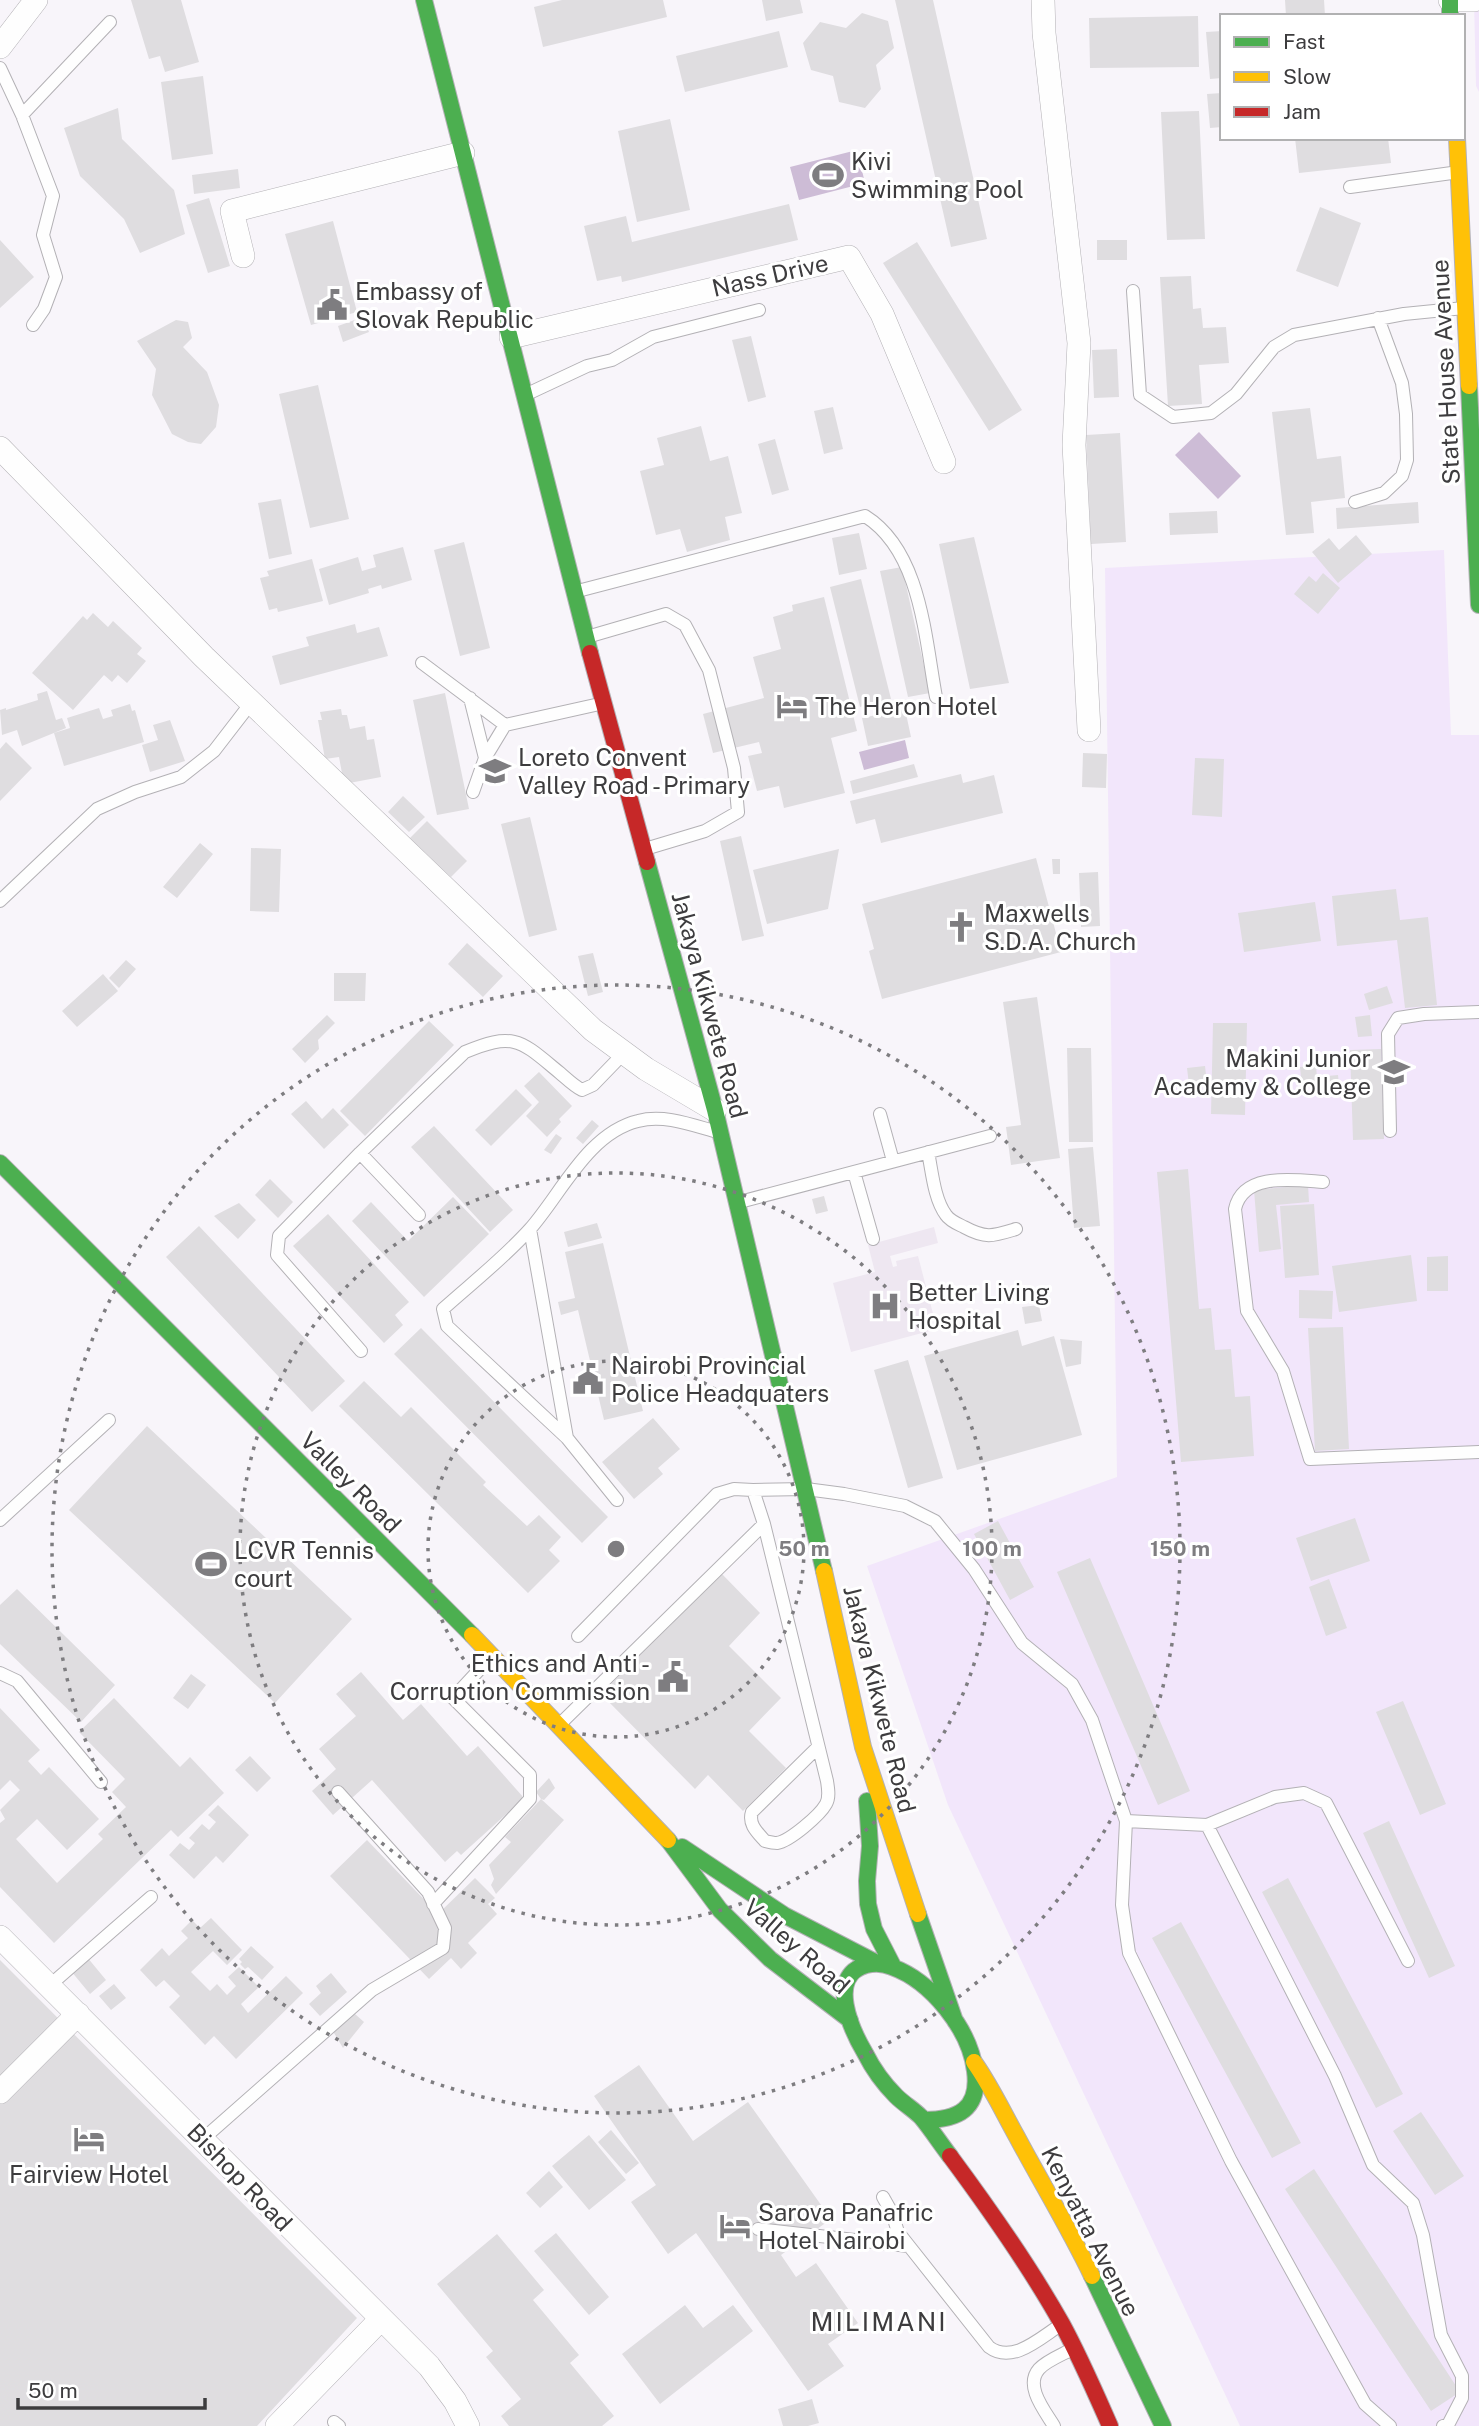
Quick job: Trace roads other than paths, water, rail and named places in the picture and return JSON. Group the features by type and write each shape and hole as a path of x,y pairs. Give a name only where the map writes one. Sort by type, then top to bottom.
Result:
{"main road":[{"name":"Jakaya Kikwete Road","path":"424,0 511,337 573,592 718,1121 806,1489 863,1747 955,2021"},
{"name":"State House Avenue","path":"1457,140 1479,604"},
{"name":"Valley Road","path":"0,1163 493,1656 666,1837 720,1910 770,1959 850,2020"},
{"path":"863,1747 870,1846 868,1904 874,1929 892,1964"},
{"name":"Valley Road","path":"666,1837 783,1915 875,1962"},
{"path":"924,2120 947,2121 966,2111 973,2100 977,2082 965,2038 955,2021 906,1972 892,1964 875,1962 861,1966 850,1975 845,1985 844,1997 861,2046 877,2074 924,2120 1010,2242 1062,2324 1109,2408 1110,2426"},
{"name":"Kenyatta Avenue","path":"973,2060 992,2088 1072,2234 1141,2393 1163,2426"}],"street":[{"path":"0,47 36,0"},
{"path":"1043,0 1044,33 1079,343 1074,445 1089,730"},
{"path":"1450,0 1474,0"},
{"path":"243,256 232,211 463,153"},
{"name":"Nass Drive","path":"511,337 849,257 882,314 944,462"},
{"path":"0,449 251,702 593,1030 718,1121"},
{"name":"Bishop Road","path":"0,1937 203,2139 299,2239 429,2366 455,2401 468,2426"},
{"path":"0,2092 78,2014"},
{"path":"277,2426 381,2319"}],"lane":[{"path":"22,115 110,22"},
{"path":"0,68 22,115 53,196 43,235 56,277 44,309 33,325"},
{"path":"1350,187 1459,172"},
{"path":"1461,229 1479,228"},
{"path":"1133,291 1140,395 1173,418 1211,414 1236,394 1273,346 1294,335 1378,318 1464,307"},
{"path":"524,395 587,366 612,360 653,337 759,310"},
{"path":"1355,502 1384,493 1402,476 1406,460 1406,414 1402,383 1378,318"},
{"path":"573,592 865,516 879,525 894,542 908,568 917,597 936,697"},
{"path":"586,637 666,614 685,625 709,670 734,768 738,812 705,831 644,849"},
{"path":"422,663 505,725"},
{"path":"470,698 485,758"},
{"path":"0,901 97,809 135,792 181,777 214,751 251,702"},
{"path":"473,792 485,758 505,725 604,703"},
{"path":"1390,1131 1388,1034 1398,1018 1479,1012"},
{"path":"361,1350 277,1255 279,1236 465,1052 487,1043 508,1040 523,1043 582,1090 593,1085 624,1053"},
{"path":"880,1114 893,1161"},
{"path":"617,1500 567,1438 447,1326 443,1309 530,1229 582,1160 607,1137 635,1121 653,1118 718,1121"},
{"path":"736,1203 990,1136"},
{"path":"928,1152 940,1201 945,1214 951,1220 979,1235 988,1236 1016,1229"},
{"path":"360,1153 419,1215"},
{"path":"854,1172 873,1239"},
{"path":"1323,1182 1275,1179 1245,1189 1237,1196 1235,1209 1247,1311 1283,1371 1310,1459 1479,1452"},
{"path":"530,1229 567,1438"},
{"path":"0,1520 109,1420"},
{"path":"578,1636 717,1494 734,1489 806,1489 905,1506 935,1521 974,1569 1022,1643 1072,1684 1092,1720 1126,1821 1122,1905 1129,1953 1231,2161 1345,2368 1365,2404 1390,2426"},
{"path":"753,1490 764,1524 827,1781 827,1802 814,1818 791,1837 777,1843 765,1841 754,1828 750,1818 752,1812 818,1747"},
{"path":"559,1725 764,1524"},
{"path":"433,1904 530,1799 530,1775 453,1698 493,1656"},
{"path":"0,1673 17,1681 101,1782"},
{"path":"203,2139 372,1990 443,1948 445,1928 428,1892 338,1792"},
{"path":"1126,1821 1207,1825 1275,1797 1304,1793 1326,1803 1408,1961"},
{"path":"1207,1825 1335,2076 1373,2165 1413,2203 1423,2235 1441,2335 1462,2376 1462,2398 1448,2425 1443,2426"},
{"path":"49,1986 151,1897"},
{"path":"883,2197 898,2232 989,2347 995,2351 1016,2352 1062,2324"},
{"path":"758,2229 908,2246"},
{"path":"1054,2426 1036,2396 1034,2381 1039,2370 1074,2348"}],"place":[{"name":"Kivi Swimming Pool","path":"828,175"},
{"name":"Embassy of Slovak Republic","path":"332,305"},
{"name":"The Heron Hotel","path":"792,706"},
{"name":"Loreto Convent Valley Road - Primary","path":"495,771"},
{"name":"Maxwells S.D.A. Church","path":"961,927"},
{"name":"Makini Junior Academy & College","path":"1394,1072"},
{"name":"Better Living Hospital","path":"885,1306"},
{"name":"Nairobi Provincial Police Headquaters","path":"588,1379"},
{"name":"LCVR Tennis court","path":"211,1564"},
{"name":"Ethics and Anti - Corruption Commission","path":"673,1677"},
{"name":"Fairview Hotel","path":"89,2139"},
{"name":"Sarova Panafric Hotel Nairobi","path":"735,2226"}],"district":[{"name":"MILIMANI","path":"879,2321"}]}
